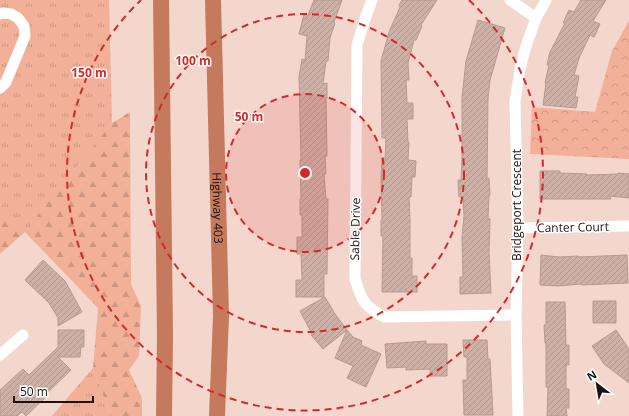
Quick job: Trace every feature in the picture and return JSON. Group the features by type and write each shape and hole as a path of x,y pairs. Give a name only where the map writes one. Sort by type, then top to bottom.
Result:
{"highway":[{"path":"161,0 165,336 164,416"},
{"name":"Highway 403","path":"213,0 221,316 217,416"}],"street":[{"name":"Sable Drive","path":"372,0 357,45 355,279 361,298 371,309 384,317 516,315"},
{"path":"510,0 536,18"},
{"name":"Bridgeport Crescent","path":"518,416 516,315 518,228 515,102 520,69 526,46 536,18 546,0"},
{"path":"0,14 11,14 18,18 24,26 25,36 6,82 0,88"},
{"name":"Canter Court","path":"518,228 629,226"},
{"path":"0,355 22,335"}],"green space":[{"path":"0,0 109,0 112,123 25,232 0,203"},
{"path":"629,21 629,159 530,154 532,107 595,112 612,51"},
{"path":"130,112 131,284 141,306 139,356 129,370 142,398 142,416 111,416 93,368 98,308 25,232 0,254 0,203 25,231 112,123"},
{"path":"93,368 111,416 52,416"}],"building":[{"path":"314,0 342,0 330,38 328,61 326,61 323,84 327,83 327,156 325,156 326,174 324,174 326,199 328,199 327,274 324,274 324,297 296,297 296,280 302,280 301,254 297,254 297,237 302,237 302,215 300,215 301,160 299,77 302,59 305,60 307,36 299,34 304,14 308,15"},
{"path":"402,0 437,0 421,25 422,26 416,40 414,40 408,63 409,80 406,80 407,103 413,103 413,119 407,119 409,142 408,160 416,161 415,177 412,177 411,197 409,197 410,258 412,258 412,276 417,276 417,292 382,292 383,236 381,236 381,180 382,159 385,159 386,138 382,138 381,61 389,32"},
{"path":"581,0 606,0 593,21 600,24 594,37 590,35 579,58 574,75 579,76 575,97 578,97 576,108 543,105 545,83 549,65 547,65 550,52 565,23 563,23 569,10 574,12"},
{"path":"478,20 505,28 490,80 488,98 487,179 489,178 490,195 488,219 490,219 489,253 491,293 460,294 460,277 463,277 462,237 464,216 463,197 459,197 458,180 461,180 462,97 466,61"},
{"path":"540,171 560,171 560,173 587,175 618,173 629,174 629,198 610,196 611,199 540,199"},
{"path":"541,255 578,257 627,255 628,283 558,286 540,285"},
{"path":"43,260 65,281 82,312 58,326 58,318 49,303 25,280"},
{"path":"325,297 347,330 323,349 311,335 312,334 300,311"},
{"path":"593,301 616,301 616,323 593,323"},
{"path":"546,302 565,302 566,345 569,345 569,365 566,365 566,389 569,389 569,408 566,408 567,416 547,416 548,387 546,387 546,343 544,325 546,325"},
{"path":"58,330 84,330 84,347 81,347 80,357 58,357 71,370 26,416 22,412 17,416 0,416 0,390 23,369 29,375 58,347"},
{"path":"347,330 353,337 362,341 361,345 381,354 366,387 347,378 353,366 335,358"},
{"path":"616,330 629,349 629,383 604,364 592,346"},
{"path":"463,340 487,340 488,359 490,359 493,415 464,415 463,380 467,380 467,357 464,357"},
{"path":"426,341 426,344 447,344 447,376 430,376 430,369 406,370 406,367 387,368 385,344"}]}
